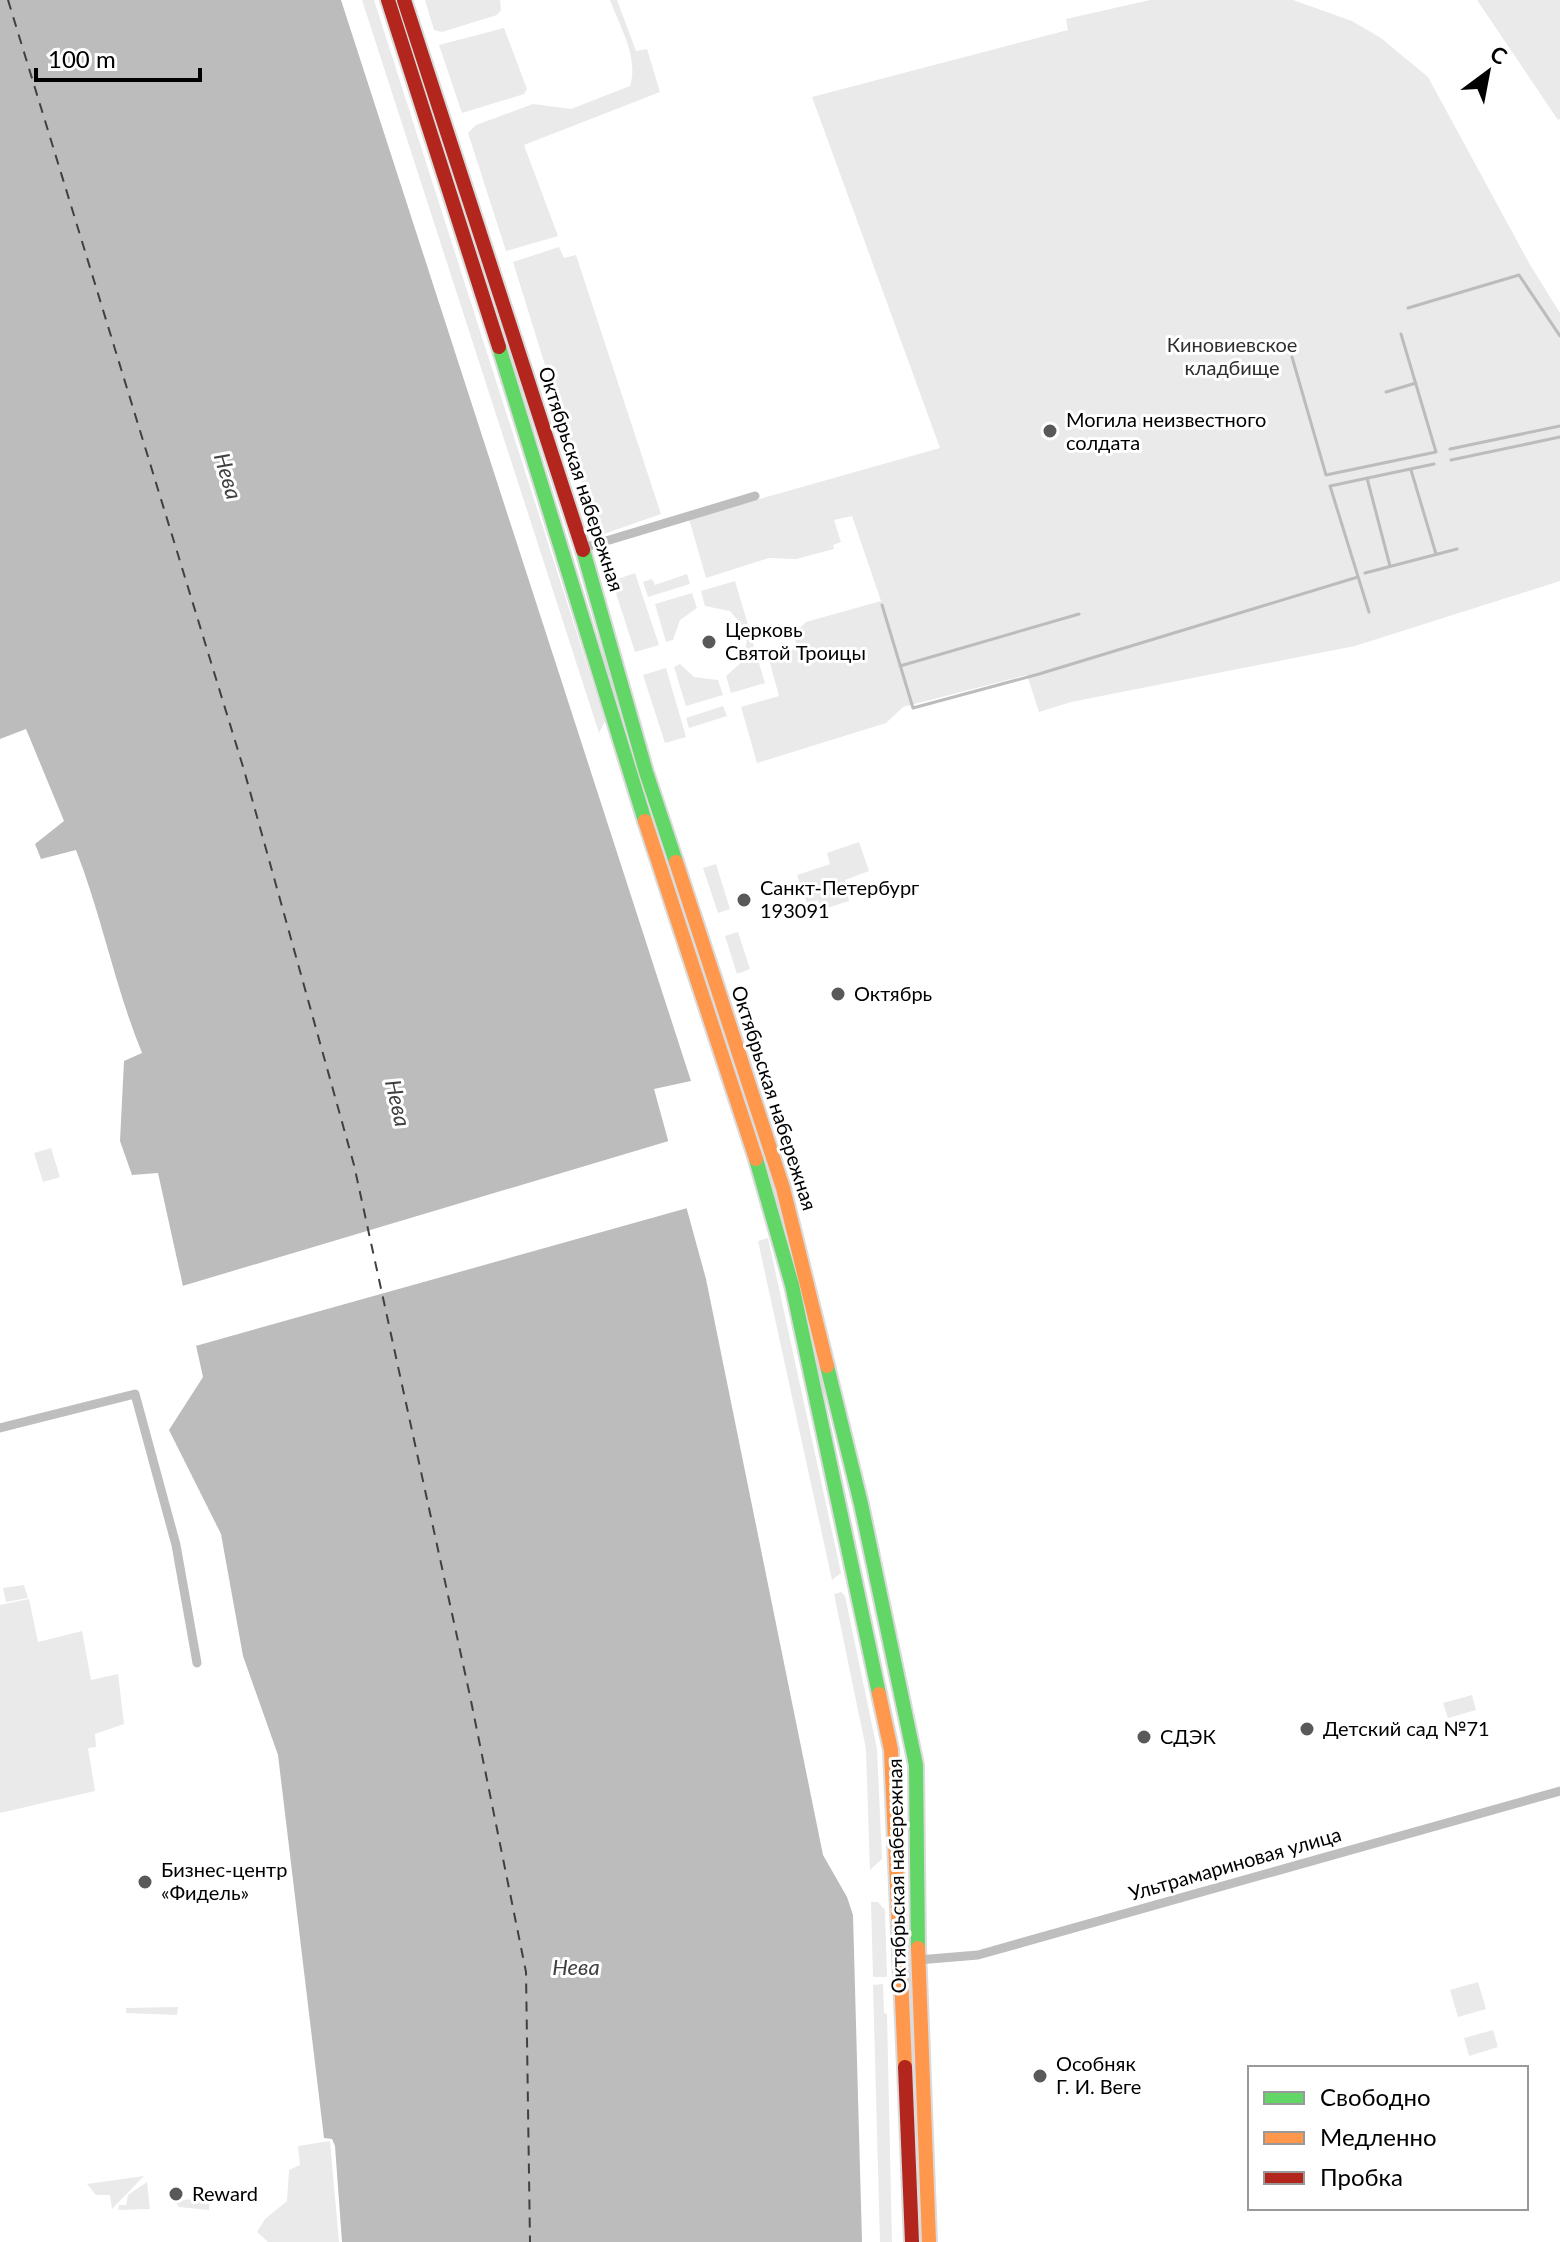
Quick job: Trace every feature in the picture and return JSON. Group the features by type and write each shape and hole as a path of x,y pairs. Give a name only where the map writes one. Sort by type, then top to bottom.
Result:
{"main road":[{"name":"Октябрьская набережная","path":"388,0 475,269 660,871 767,1193 792,1285 891,1750 912,2242"},
{"name":"Октябрьская набережная","path":"404,0 583,548 646,772 774,1159 804,1260 913,1739 929,2242"}],"street":[{"path":"583,548 755,496"},
{"path":"0,1428 135,1394 176,1545 197,1663"},
{"name":"Ультрамариновая улица","path":"918,1960 978,1955 1560,1791"}],"green space":[{"path":"362,0 374,0 605,721 599,733"},
{"path":"425,0 500,0 501,10 497,15 442,32 434,30"},
{"path":"610,0 617,0 636,51 647,49 660,92 524,145 558,236 506,251 468,133 476,125 533,104 571,109 630,86 630,54"},
{"name":"Киновиевское кладбище","path":"1150,0 1293,0 1352,21 1381,38 1428,77 1529,263 1560,313 1560,581 1355,646 1071,702 1039,712 1027,675 903,707 886,723 757,763 741,707 779,696 768,656 797,648 794,634 806,622 881,601 852,516 834,520 841,542 833,545 834,549 796,559 769,558 706,578 689,519 940,448 812,97 1068,30 1066,19"},
{"path":"1477,0 1560,0 1560,119 1558,120"},
{"path":"504,28 527,89 524,94 462,113 439,45"},
{"path":"559,247 564,258 576,255 661,514 598,536 513,262"},
{"path":"635,573 659,645 635,652 612,581"},
{"path":"687,574 690,584 648,597 643,582 652,579 655,585"},
{"path":"735,581 749,628 745,629 730,611 705,606 701,591"},
{"path":"692,593 697,608 680,620 673,640 666,642 655,604"},
{"path":"751,637 765,683 731,693 726,676 743,661 747,638"},
{"path":"680,664 694,677 718,680 723,695 686,706 674,667"},
{"path":"666,668 686,737 665,743 643,675"},
{"path":"723,706 727,716 689,728 686,718"},
{"path":"859,842 869,871 845,880 849,901 821,910 818,900 807,903 797,875 830,864 827,853"},
{"path":"716,864 730,909 718,913 703,868"},
{"path":"738,932 750,969 737,974 725,936"},
{"path":"51,1148 60,1177 43,1182 34,1153"},
{"path":"768,1238 841,1573 832,1580 758,1241"},
{"path":"24,1585 28,1598 6,1602 3,1588"},
{"path":"841,1592 845,1596 877,1749 882,1859 870,1870 866,1749 834,1594"},
{"path":"29,1599 38,1642 82,1631 91,1680 118,1674 124,1724 95,1734 96,1747 88,1748 95,1791 0,1813 0,1605"},
{"path":"1472,1695 1476,1710 1448,1718 1443,1703"},
{"path":"871,1902 878,1902 885,1910 887,1977 873,1977"},
{"path":"1478,1982 1486,2009 1458,2017 1450,1990"},
{"path":"883,1984 884,2013 887,2014 892,2242 880,2242 873,1985"},
{"path":"178,2007 177,2015 126,2013 126,2008"},
{"path":"1493,2030 1498,2047 1469,2056 1464,2038"},
{"path":"330,2141 339,2242 268,2242 257,2232 265,2219 287,2201 289,2170 300,2165 298,2146"},
{"path":"144,2176 112,2209 110,2195 96,2195 87,2184"},
{"path":"147,2182 150,2209 118,2210 119,2205 126,2205 128,2195"},
{"path":"210,2197 209,2210 179,2207 175,2201"}],"water":[{"name":"Нева","path":"0,0 341,0 691,1081 654,1089 706,1279 823,1855 847,1897 853,1915 862,2242 342,2242 335,2146 332,2139 324,2138 278,1755 243,1656 221,1534 169,1430 203,1377 158,1173 132,1175 120,1141 124,1061 142,1053 76,850 41,859 35,844 64,821 26,729 0,739"}],"pier":[{"path":"672,1140 691,1207 192,1347 179,1287"}],"waterway":[{"path":"1408,308 1519,275 1560,336"},
{"path":"1292,357 1326,475 1436,452 1401,334"},
{"path":"1386,392 1416,383"},
{"path":"1450,449 1560,426"},
{"path":"1451,460 1560,437"},
{"path":"1369,612 1330,486 1434,464"},
{"path":"1411,470 1436,554"},
{"path":"1367,478 1390,566"},
{"path":"1365,573 1457,549"},
{"path":"882,605 913,708 1039,674 1358,577"},
{"path":"900,666 1079,614"}],"ferry route":[{"path":"8,0 244,770 354,1165 470,1696 526,1972 530,2242"}],"traffic: fast":[{"path":"499,347 645,821"},
{"path":"583,550 646,772 676,862"},
{"path":"756,1159 792,1285 879,1694"},
{"path":"827,1366 861,1504 916,1765 918,1948"}],"traffic: slow":[{"path":"645,821 756,1159"},
{"path":"676,862 783,1188 827,1366"},
{"path":"879,1694 891,1750 905,2067"},
{"path":"918,1948 929,2242"}],"traffic: jam":[{"path":"388,0 499,347"},
{"path":"404,0 583,550"},
{"path":"905,2067 912,2242"}],"place":[{"name":"Могила неизвестного солдата","path":"1050,431"},
{"name":"Церковь Святой Троицы","path":"709,642"},
{"name":"Санкт-Петербург 193091","path":"744,900"},
{"name":"Октябрь","path":"838,994"},
{"name":"Детский сад №71","path":"1307,1729"},
{"name":"СДЭК","path":"1144,1737"},
{"name":"Бизнес-центр «Фидель»","path":"145,1882"},
{"name":"Особняк Г. И. Веге","path":"1040,2076"},
{"name":"Reward","path":"176,2194"}]}
